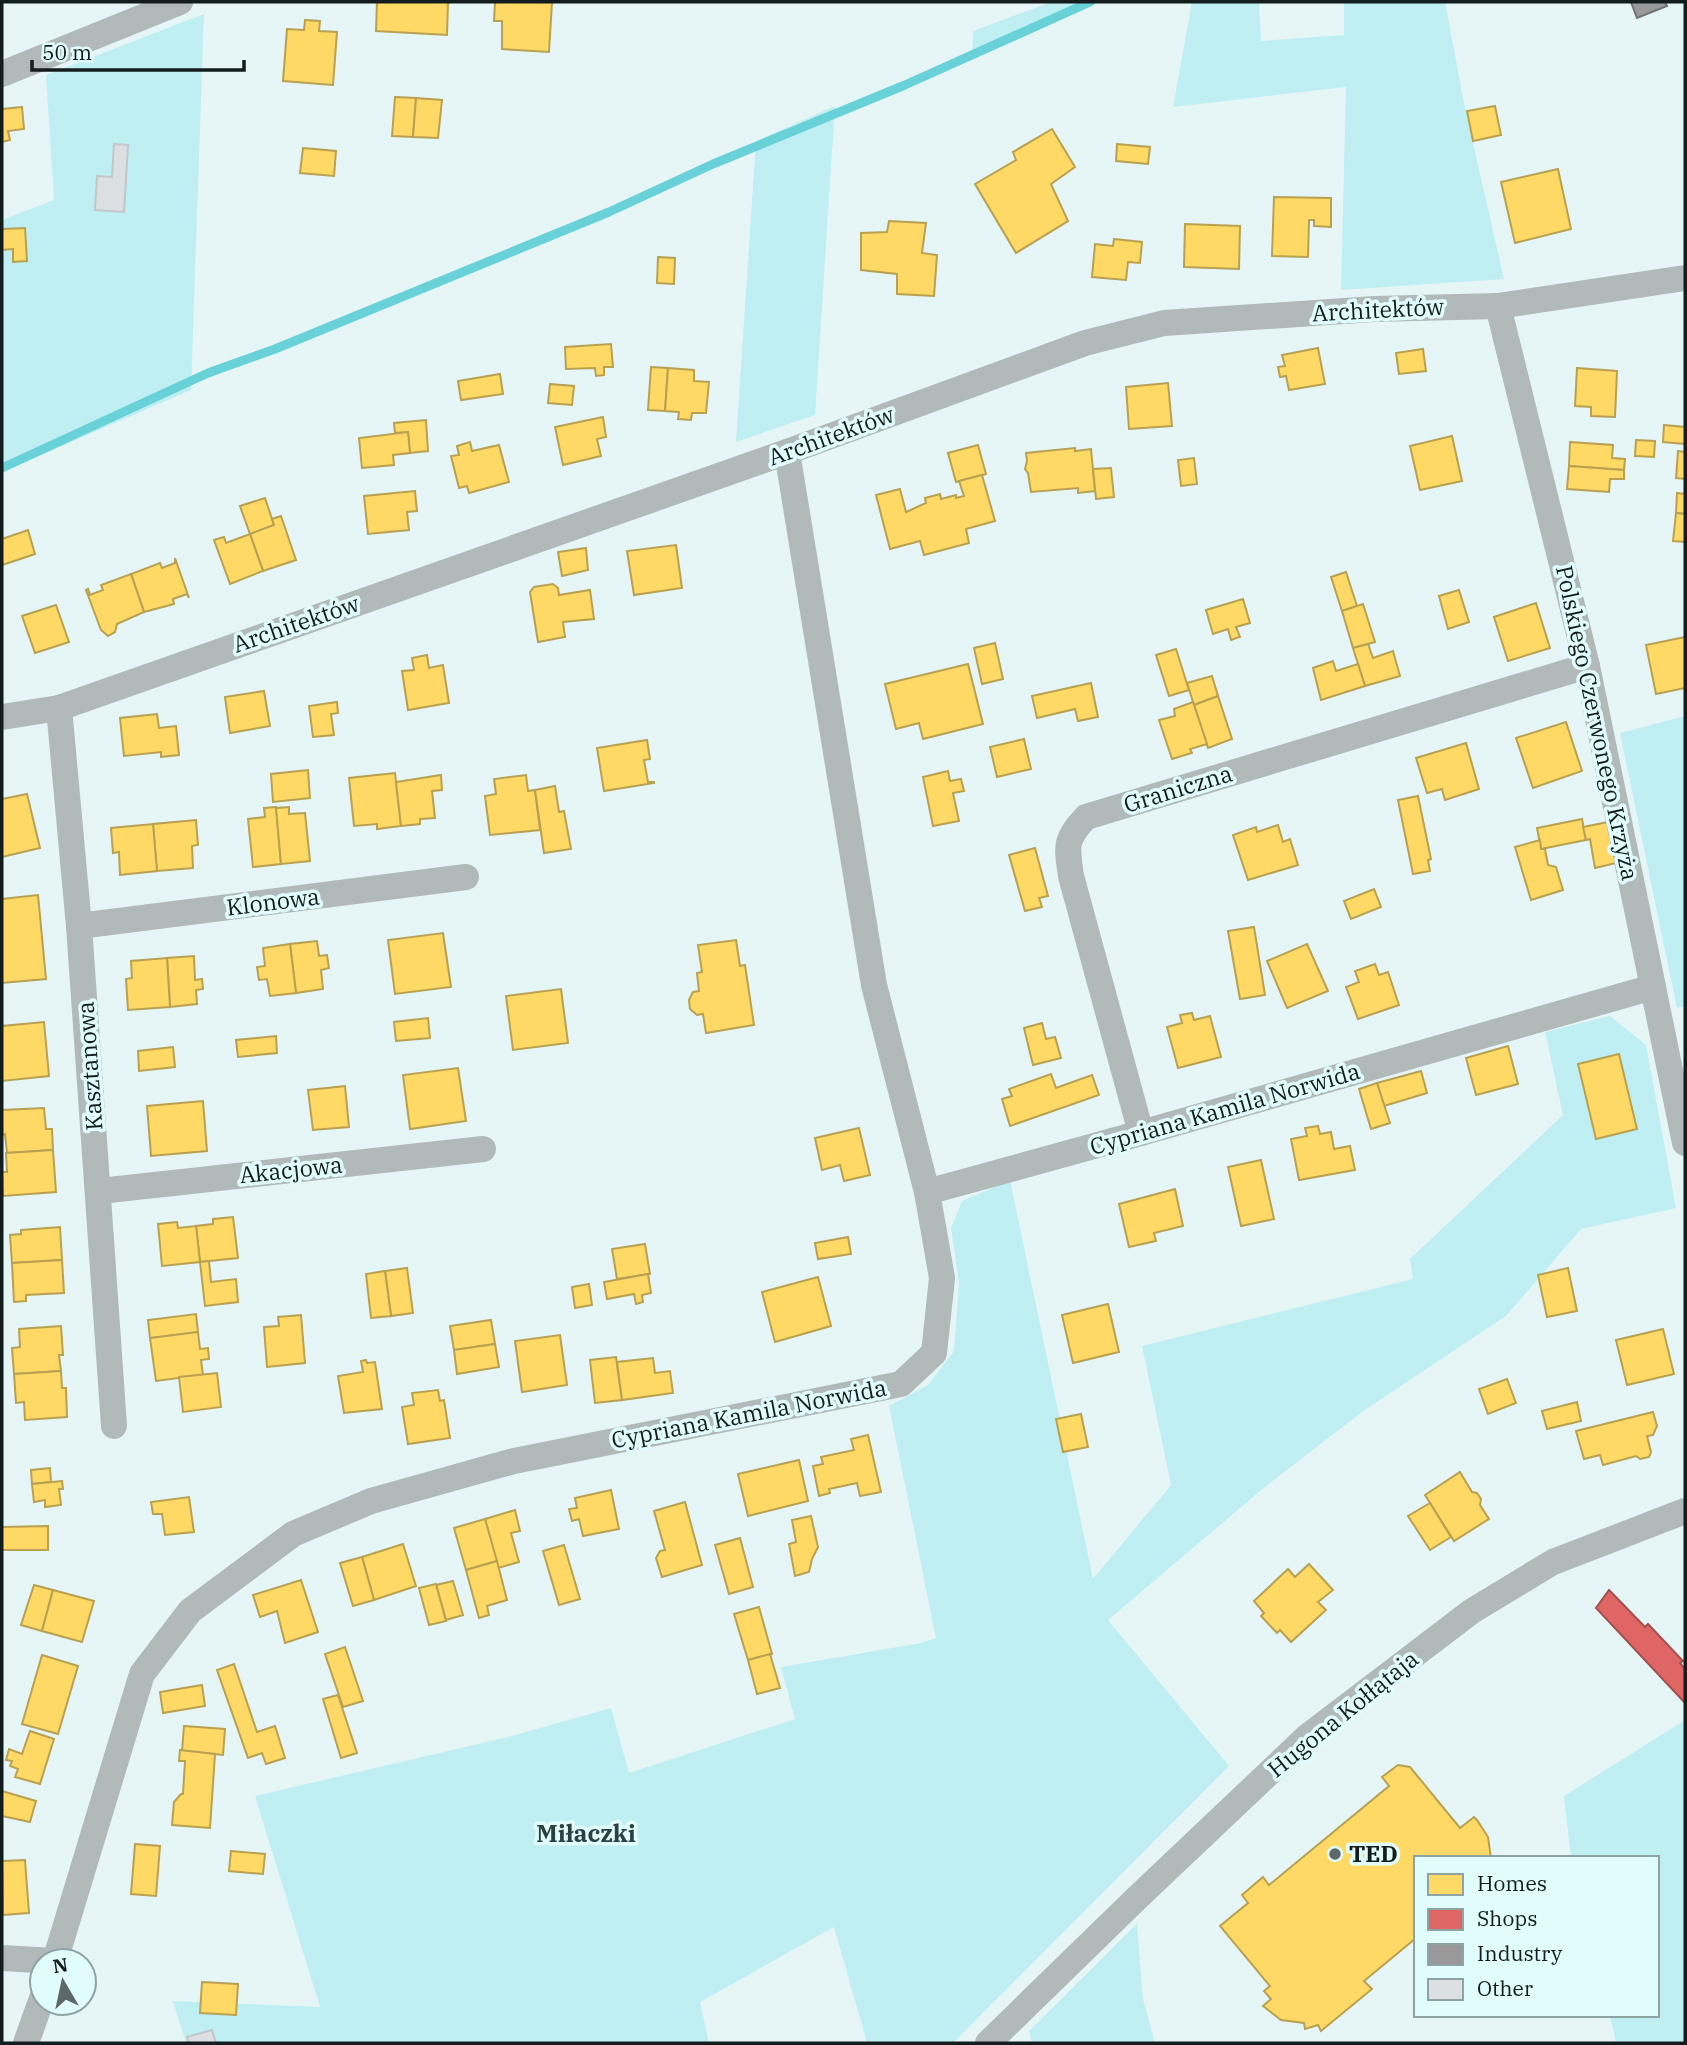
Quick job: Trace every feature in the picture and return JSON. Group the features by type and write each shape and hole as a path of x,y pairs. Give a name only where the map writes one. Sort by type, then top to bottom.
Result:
{"street":[{"path":"2,74 180,2"},
{"name":"Architektów","path":"2,717 59,708 787,452 1085,343 1164,323 1374,309 1498,306 1685,278"},
{"name":"Polskiego Czerwonego Krzyża","path":"1498,306 1587,666 1685,1143"},
{"path":"787,452 874,985 927,1192"},
{"name":"Graniczna","path":"1142,1133 1071,877 1067,846 1075,829 1086,817 1587,666"},
{"name":"Kasztanowa","path":"59,708 100,1191 114,1426"},
{"name":"Klonowa","path":"79,926 466,877"},
{"name":"Cypriana Kamila Norwida","path":"59,1947 142,1674 190,1611 293,1534 372,1501 514,1461 901,1384 934,1353 942,1278 927,1192 1653,987"},
{"name":"Akacjowa","path":"100,1191 483,1149"},
{"name":"Hugona Kołłątaja","path":"988,2043 1308,1736 1472,1611 1553,1562 1685,1511"},
{"name":"Cypriana Kamila Norwida","path":"2,1958 28,1959"},
{"path":"26,2043 35,2017"}],"shaded area":[{"path":"1051,2 1101,2 972,55 973,31"},
{"path":"1192,2 1259,2 1261,41 1344,35 1344,2 1445,2 1464,103 1504,279 1341,290 1346,87 1173,107"},
{"path":"204,14 191,390 2,472 2,220 54,200 46,75"},
{"path":"835,106 815,415 736,442 756,141"},
{"path":"1685,716 1685,1006 1677,1008 1620,733"},
{"path":"1610,1016 1646,1045 1676,1208 1581,1229 1506,1316 1362,1412 1266,1486 1108,1620 1229,1766 953,2043 867,2043 834,1927 700,2002 709,2043 186,2043 173,2001 320,2007 255,1796 508,1737 611,1708 629,1773 795,1719 781,1667 921,1643 936,1638 889,1406 928,1385 954,1351 959,1284 951,1228 962,1201 1010,1180 1093,1579 1171,1485 1142,1346 1413,1279 1410,1259 1563,1115 1545,1032"},
{"path":"1685,1720 1685,2043 1616,2043 1610,2017 1659,2017 1659,1856 1571,1856 1564,1796"},
{"path":"1137,1924 1143,1999 1155,2043 1032,2043 1029,2031"}],"building: Homes":[{"path":"377,2 448,2 447,35 376,31"},
{"path":"495,2 552,2 549,52 502,49 502,21 494,21"},
{"path":"305,20 320,21 319,31 337,32 333,85 283,81 287,29 304,30"},
{"path":"395,97 416,98 413,137 392,136"},
{"path":"416,98 442,100 438,138 413,137"},
{"path":"1495,106 1501,135 1473,141 1467,111"},
{"path":"22,107 24,129 8,131 10,140 2,142 2,109"},
{"path":"1052,129 1075,167 1051,184 1068,221 1016,253 975,184 1016,160 1013,152"},
{"path":"1117,144 1150,147 1148,164 1116,161"},
{"path":"303,148 336,151 334,176 300,173"},
{"path":"1558,169 1571,229 1515,243 1501,182"},
{"path":"1274,197 1331,198 1331,227 1314,226 1314,220 1309,220 1308,257 1272,256"},
{"path":"889,221 926,223 922,253 937,255 934,296 897,294 897,274 861,270 861,233 887,232"},
{"path":"1185,224 1240,226 1239,269 1184,267"},
{"path":"25,228 27,261 13,262 13,249 2,250 2,229"},
{"path":"1114,239 1142,242 1140,263 1128,262 1126,280 1092,277 1095,244 1113,246"},
{"path":"658,257 675,258 674,284 657,283"},
{"path":"611,344 613,367 604,367 604,375 596,376 595,368 566,369 565,347"},
{"path":"1318,348 1325,384 1289,390 1286,376 1280,377 1278,367 1285,366 1282,355"},
{"path":"1423,349 1426,371 1399,374 1396,353"},
{"path":"651,367 668,368 665,411 648,410"},
{"path":"668,368 694,370 694,381 709,382 706,413 692,413 691,420 678,419 679,412 665,411"},
{"path":"1577,368 1617,371 1615,417 1591,416 1591,407 1575,406"},
{"path":"500,374 503,394 461,400 458,381"},
{"path":"1168,383 1172,426 1129,429 1126,387"},
{"path":"550,384 574,386 572,405 548,403"},
{"path":"603,417 606,437 597,439 601,456 563,465 555,427"},
{"path":"426,420 428,451 410,453 408,432 395,433 394,423"},
{"path":"1664,425 1685,427 1685,444 1663,442"},
{"path":"408,432 410,453 393,455 394,465 362,468 359,438"},
{"path":"1452,436 1462,481 1420,490 1410,446"},
{"path":"1636,440 1655,441 1654,457 1635,456"},
{"path":"470,442 472,451 499,445 509,482 469,493 467,486 459,488 451,456 459,455 457,446"},
{"path":"1570,442 1613,445 1612,458 1625,459 1624,470 1569,466"},
{"path":"978,445 986,474 956,482 948,453"},
{"path":"1075,448 1075,451 1091,449 1095,491 1078,493 1078,488 1031,492 1025,469 1026,453"},
{"path":"1678,451 1685,452 1685,479 1676,478"},
{"path":"1194,458 1197,484 1181,486 1178,460"},
{"path":"1569,466 1624,470 1624,479 1610,479 1609,492 1567,489"},
{"path":"1111,468 1114,497 1096,499 1093,469"},
{"path":"982,475 995,521 966,529 969,543 924,555 920,541 890,549 876,495 900,489 906,512 926,503 925,498 940,494 941,499 964,496 959,481"},
{"path":"415,491 417,511 407,512 409,530 368,534 364,496"},
{"path":"1677,493 1685,494 1685,514 1676,513"},
{"path":"265,498 274,525 250,534 240,506"},
{"path":"1676,513 1685,514 1685,542 1673,541"},
{"path":"281,516 296,560 263,571 250,534 274,525 272,519"},
{"path":"28,530 35,554 2,565 2,539"},
{"path":"250,534 263,571 230,584 214,540 224,537 226,543"},
{"path":"676,545 682,588 634,595 627,551"},
{"path":"586,548 588,570 562,576 558,552"},
{"path":"175,558 189,598 187,594 173,599 174,604 144,612 131,574 160,563 162,568 175,563"},
{"path":"1346,572 1357,606 1342,611 1331,577"},
{"path":"131,574 144,612 117,624 115,632 108,636 101,630 86,590 88,589 90,595 103,590 101,585"},
{"path":"553,584 558,588 559,595 590,590 594,619 563,622 565,637 538,642 530,592 534,587"},
{"path":"1459,590 1469,622 1448,629 1439,596"},
{"path":"1243,599 1250,623 1236,627 1240,637 1231,640 1228,629 1213,634 1206,610"},
{"path":"1536,603 1550,648 1508,661 1494,617"},
{"path":"1363,604 1375,642 1353,648 1342,611"},
{"path":"56,605 69,642 35,653 22,616"},
{"path":"1685,637 1685,688 1656,694 1646,645"},
{"path":"995,643 1003,679 982,684 974,648"},
{"path":"1368,644 1373,658 1393,651 1400,676 1365,686 1353,648"},
{"path":"1176,649 1189,690 1169,696 1156,655"},
{"path":"427,655 429,668 443,665 449,703 408,710 402,671 414,670 412,658"},
{"path":"1333,661 1336,671 1358,664 1365,686 1321,700 1313,668"},
{"path":"968,664 983,724 923,739 919,723 896,729 885,684"},
{"path":"1212,676 1218,696 1194,705 1187,683"},
{"path":"1091,683 1098,717 1078,721 1075,709 1037,718 1032,696"},
{"path":"264,691 270,726 230,733 225,697"},
{"path":"1218,696 1232,739 1208,748 1194,705"},
{"path":"337,702 338,713 331,714 334,735 313,737 309,706"},
{"path":"1193,702 1207,744 1190,749 1192,753 1172,759 1159,720 1175,716 1174,709"},
{"path":"157,714 159,728 176,726 179,755 161,757 161,752 124,756 120,718"},
{"path":"1566,722 1582,771 1533,788 1516,738"},
{"path":"1024,739 1031,769 997,777 990,747"},
{"path":"647,740 650,759 644,760 648,782 654,783 604,791 597,748"},
{"path":"1466,743 1479,789 1445,800 1442,789 1427,793 1416,758"},
{"path":"308,770 310,798 273,802 271,774"},
{"path":"948,771 950,781 961,779 964,791 953,793 959,821 933,826 923,777"},
{"path":"395,773 401,826 377,829 377,824 354,826 349,778"},
{"path":"441,775 442,790 432,791 435,818 420,819 420,824 401,826 396,782"},
{"path":"526,775 528,791 535,790 540,830 490,835 485,796 496,794 494,779"},
{"path":"555,786 559,812 564,811 571,849 544,853 535,790"},
{"path":"27,794 40,848 2,857 2,799"},
{"path":"1418,796 1431,859 1428,860 1430,871 1413,874 1398,800"},
{"path":"276,807 281,864 253,867 248,819 265,817 264,808"},
{"path":"289,807 289,814 305,813 310,861 281,864 276,808"},
{"path":"1582,819 1586,840 1541,849 1537,828"},
{"path":"196,820 198,845 192,846 193,868 157,871 153,824"},
{"path":"1608,822 1616,863 1595,868 1590,839 1586,840 1583,827"},
{"path":"153,824 157,871 120,875 119,852 113,853 111,828"},
{"path":"1278,825 1283,842 1290,839 1298,865 1248,880 1233,835 1256,827 1257,832"},
{"path":"1540,840 1548,865 1556,867 1563,890 1531,900 1515,847"},
{"path":"1035,848 1048,896 1039,898 1042,907 1025,911 1009,855"},
{"path":"1374,889 1381,907 1351,919 1344,901"},
{"path":"38,895 46,979 2,983 2,899"},
{"path":"1254,927 1265,995 1240,999 1228,931"},
{"path":"443,933 451,987 395,994 388,940"},
{"path":"736,940 740,966 745,965 754,1025 706,1033 703,1014 697,1015 690,1009 689,1000 693,992 699,991 697,973 702,972 698,945"},
{"path":"317,941 319,956 327,955 329,968 321,970 323,989 296,993 290,944"},
{"path":"290,944 296,993 270,996 267,979 259,980 257,967 265,966 263,948"},
{"path":"1307,944 1328,991 1287,1008 1267,961"},
{"path":"194,956 195,980 202,979 203,989 196,990 197,1004 170,1007 167,958"},
{"path":"167,958 170,1007 128,1010 126,979 132,978 131,961"},
{"path":"1375,964 1379,975 1388,972 1399,1005 1358,1019 1346,987 1359,982 1355,971"},
{"path":"561,989 568,1043 513,1050 506,996"},
{"path":"1192,1013 1194,1020 1210,1016 1221,1057 1178,1068 1167,1027 1182,1023 1180,1015"},
{"path":"428,1018 430,1038 396,1041 394,1022"},
{"path":"44,1022 49,1076 2,1081 2,1026"},
{"path":"1042,1023 1046,1039 1055,1037 1061,1058 1033,1065 1024,1028"},
{"path":"276,1036 277,1053 238,1057 236,1040"},
{"path":"1508,1046 1518,1084 1476,1095 1466,1058"},
{"path":"173,1047 175,1067 139,1071 138,1051"},
{"path":"1619,1054 1637,1129 1596,1139 1578,1064"},
{"path":"458,1068 466,1121 410,1129 403,1075"},
{"path":"1421,1071 1427,1093 1384,1106 1377,1083"},
{"path":"1051,1074 1056,1088 1092,1075 1099,1095 1010,1126 1002,1099 1012,1096 1009,1089"},
{"path":"1377,1083 1390,1123 1371,1129 1359,1089"},
{"path":"345,1086 349,1127 313,1130 308,1090"},
{"path":"203,1101 207,1151 151,1156 147,1106"},
{"path":"44,1108 46,1129 52,1129 53,1150 7,1153 5,1134 2,1135 2,1110"},
{"path":"1318,1126 1320,1134 1331,1132 1334,1149 1350,1146 1355,1170 1299,1180 1291,1139 1307,1136 1305,1128"},
{"path":"859,1128 870,1175 844,1181 840,1165 822,1170 815,1138"},
{"path":"53,1150 56,1192 3,1196 2,1172 7,1172 6,1153"},
{"path":"1261,1160 1274,1219 1241,1226 1228,1167"},
{"path":"1175,1189 1183,1226 1154,1233 1156,1241 1129,1247 1119,1204"},
{"path":"233,1217 238,1258 200,1262 196,1226 213,1224 213,1219"},
{"path":"177,1222 178,1228 196,1226 200,1262 162,1266 158,1224"},
{"path":"60,1227 62,1260 12,1263 10,1235 21,1234 21,1230"},
{"path":"848,1237 851,1254 818,1259 815,1243"},
{"path":"645,1244 650,1274 617,1279 612,1249"},
{"path":"62,1260 64,1293 26,1295 26,1301 14,1302 12,1263"},
{"path":"209,1261 211,1282 236,1279 238,1302 205,1306 200,1262"},
{"path":"407,1268 413,1313 391,1316 385,1271"},
{"path":"1568,1268 1577,1311 1547,1317 1538,1275"},
{"path":"385,1271 391,1316 371,1318 366,1274"},
{"path":"648,1274 651,1293 642,1295 643,1302 636,1304 634,1294 607,1299 604,1282"},
{"path":"818,1277 831,1326 775,1342 762,1292"},
{"path":"589,1284 592,1305 575,1308 572,1287"},
{"path":"1108,1304 1119,1352 1073,1363 1062,1315"},
{"path":"196,1314 198,1332 150,1338 148,1320"},
{"path":"301,1315 305,1363 267,1367 264,1327 279,1326 278,1317"},
{"path":"491,1320 495,1344 454,1350 450,1326"},
{"path":"61,1326 61,1371 14,1374 12,1348 20,1347 19,1329"},
{"path":"1663,1329 1674,1374 1627,1385 1616,1340"},
{"path":"198,1332 200,1349 208,1348 209,1359 201,1360 203,1375 156,1381 150,1338"},
{"path":"560,1335 567,1385 522,1392 515,1341"},
{"path":"495,1344 499,1367 457,1374 454,1350"},
{"path":"616,1357 622,1400 595,1403 590,1360"},
{"path":"653,1358 655,1373 670,1371 673,1393 622,1400 617,1362"},
{"path":"366,1360 367,1363 375,1362 382,1409 344,1413 338,1376 363,1372 361,1361"},
{"path":"61,1371 62,1388 66,1388 67,1417 25,1420 24,1402 16,1403 14,1374"},
{"path":"217,1373 221,1407 183,1412 179,1377"},
{"path":"1507,1379 1516,1403 1488,1414 1479,1389"},
{"path":"438,1390 440,1401 444,1400 450,1438 408,1444 402,1407 414,1405 412,1393"},
{"path":"1577,1402 1581,1421 1547,1429 1542,1411"},
{"path":"1653,1412 1657,1426 1653,1435 1647,1436 1651,1452 1649,1457 1640,1459 1636,1456 1603,1465 1600,1455 1584,1459 1576,1431"},
{"path":"1081,1414 1088,1447 1063,1452 1056,1419"},
{"path":"868,1435 881,1492 860,1496 857,1483 829,1489 830,1493 819,1496 813,1466 823,1464 821,1457 854,1450 851,1439"},
{"path":"799,1460 808,1501 748,1516 738,1474"},
{"path":"50,1468 51,1482 32,1484 31,1470"},
{"path":"1460,1472 1472,1492 1477,1493 1481,1499 1480,1505 1489,1519 1454,1541 1425,1495"},
{"path":"62,1481 63,1489 59,1489 61,1505 45,1507 45,1500 34,1502 32,1484"},
{"path":"611,1490 619,1529 583,1536 579,1519 572,1521 569,1509 577,1508 575,1498"},
{"path":"189,1497 194,1532 165,1535 162,1514 153,1514 151,1502"},
{"path":"685,1502 702,1565 662,1577 656,1558 660,1551 665,1550 654,1511"},
{"path":"1430,1503 1451,1537 1430,1550 1408,1516"},
{"path":"515,1510 520,1531 511,1533 519,1562 498,1568 485,1519"},
{"path":"811,1516 818,1547 809,1572 795,1576 789,1544 796,1542 792,1520"},
{"path":"485,1519 497,1561 466,1570 454,1528"},
{"path":"48,1526 48,1550 2,1550 2,1527"},
{"path":"740,1538 753,1587 729,1594 715,1545"},
{"path":"403,1544 416,1586 374,1600 362,1557"},
{"path":"564,1545 580,1599 559,1605 543,1551"},
{"path":"362,1557 374,1600 353,1606 340,1563"},
{"path":"497,1561 507,1600 487,1606 489,1615 479,1618 466,1570"},
{"path":"1309,1564 1333,1590 1318,1602 1326,1610 1291,1642 1280,1630 1277,1633 1261,1616 1264,1613 1254,1601 1288,1569 1295,1577"},
{"path":"301,1580 318,1632 285,1643 277,1611 260,1617 253,1595"},
{"path":"453,1581 463,1615 446,1620 436,1585"},
{"path":"436,1584 446,1621 429,1625 419,1588"},
{"path":"34,1585 53,1590 42,1631 21,1625"},
{"path":"53,1590 94,1601 82,1642 42,1631"},
{"path":"759,1607 772,1654 748,1660 734,1614"},
{"path":"345,1647 363,1701 343,1707 325,1654"},
{"path":"770,1654 780,1688 757,1694 748,1660"},
{"path":"42,1655 78,1666 58,1734 22,1724"},
{"path":"234,1664 257,1732 275,1726 285,1758 266,1764 262,1753 248,1758 217,1670"},
{"path":"202,1685 205,1706 163,1713 160,1692"},
{"path":"338,1695 357,1753 341,1758 323,1699"},
{"path":"184,1726 225,1729 223,1755 182,1751"},
{"path":"30,1731 54,1739 40,1784 15,1777 18,1769 10,1766 12,1761 6,1760 9,1749 22,1754"},
{"path":"180,1750 215,1754 210,1828 172,1825 174,1802 183,1794 185,1761 179,1761"},
{"path":"1398,1765 1410,1767 1460,1828 1474,1817 1477,1820 1488,1837 1491,1856 1414,1856 1414,1940 1364,1981 1372,1989 1321,2031 1318,2025 1305,2029 1304,2023 1281,2020 1263,2006 1271,1999 1264,1991 1270,1986 1220,1926 1248,1903 1242,1895 1263,1877 1269,1885 1389,1786 1382,1777"},
{"path":"2,1791 36,1801 30,1822 2,1816"},
{"path":"135,1844 160,1846 156,1896 131,1894"},
{"path":"231,1851 265,1854 263,1874 229,1871"},
{"path":"25,1860 29,1913 3,1915 2,1861"},
{"path":"202,1982 238,1984 236,2015 200,2013"}],"building: Shops":[{"path":"1609,1590 1645,1627 1648,1624 1683,1661 1680,1663 1685,1669 1685,1703 1596,1608"}],"building: Industry":[{"path":"1631,2 1665,2 1667,6 1637,18"}],"building: Other":[{"path":"114,144 128,145 124,212 95,210 97,176 112,177"},
{"path":"212,2030 216,2043 189,2043 187,2037"}],"waterway":[{"path":"2,468 208,373 275,349 609,212 713,164 905,85 1090,2"}],"place":[{"name":"TED","path":"1335,1854"}],"district":[{"name":"Miłaczki","path":"586,1834"}]}
